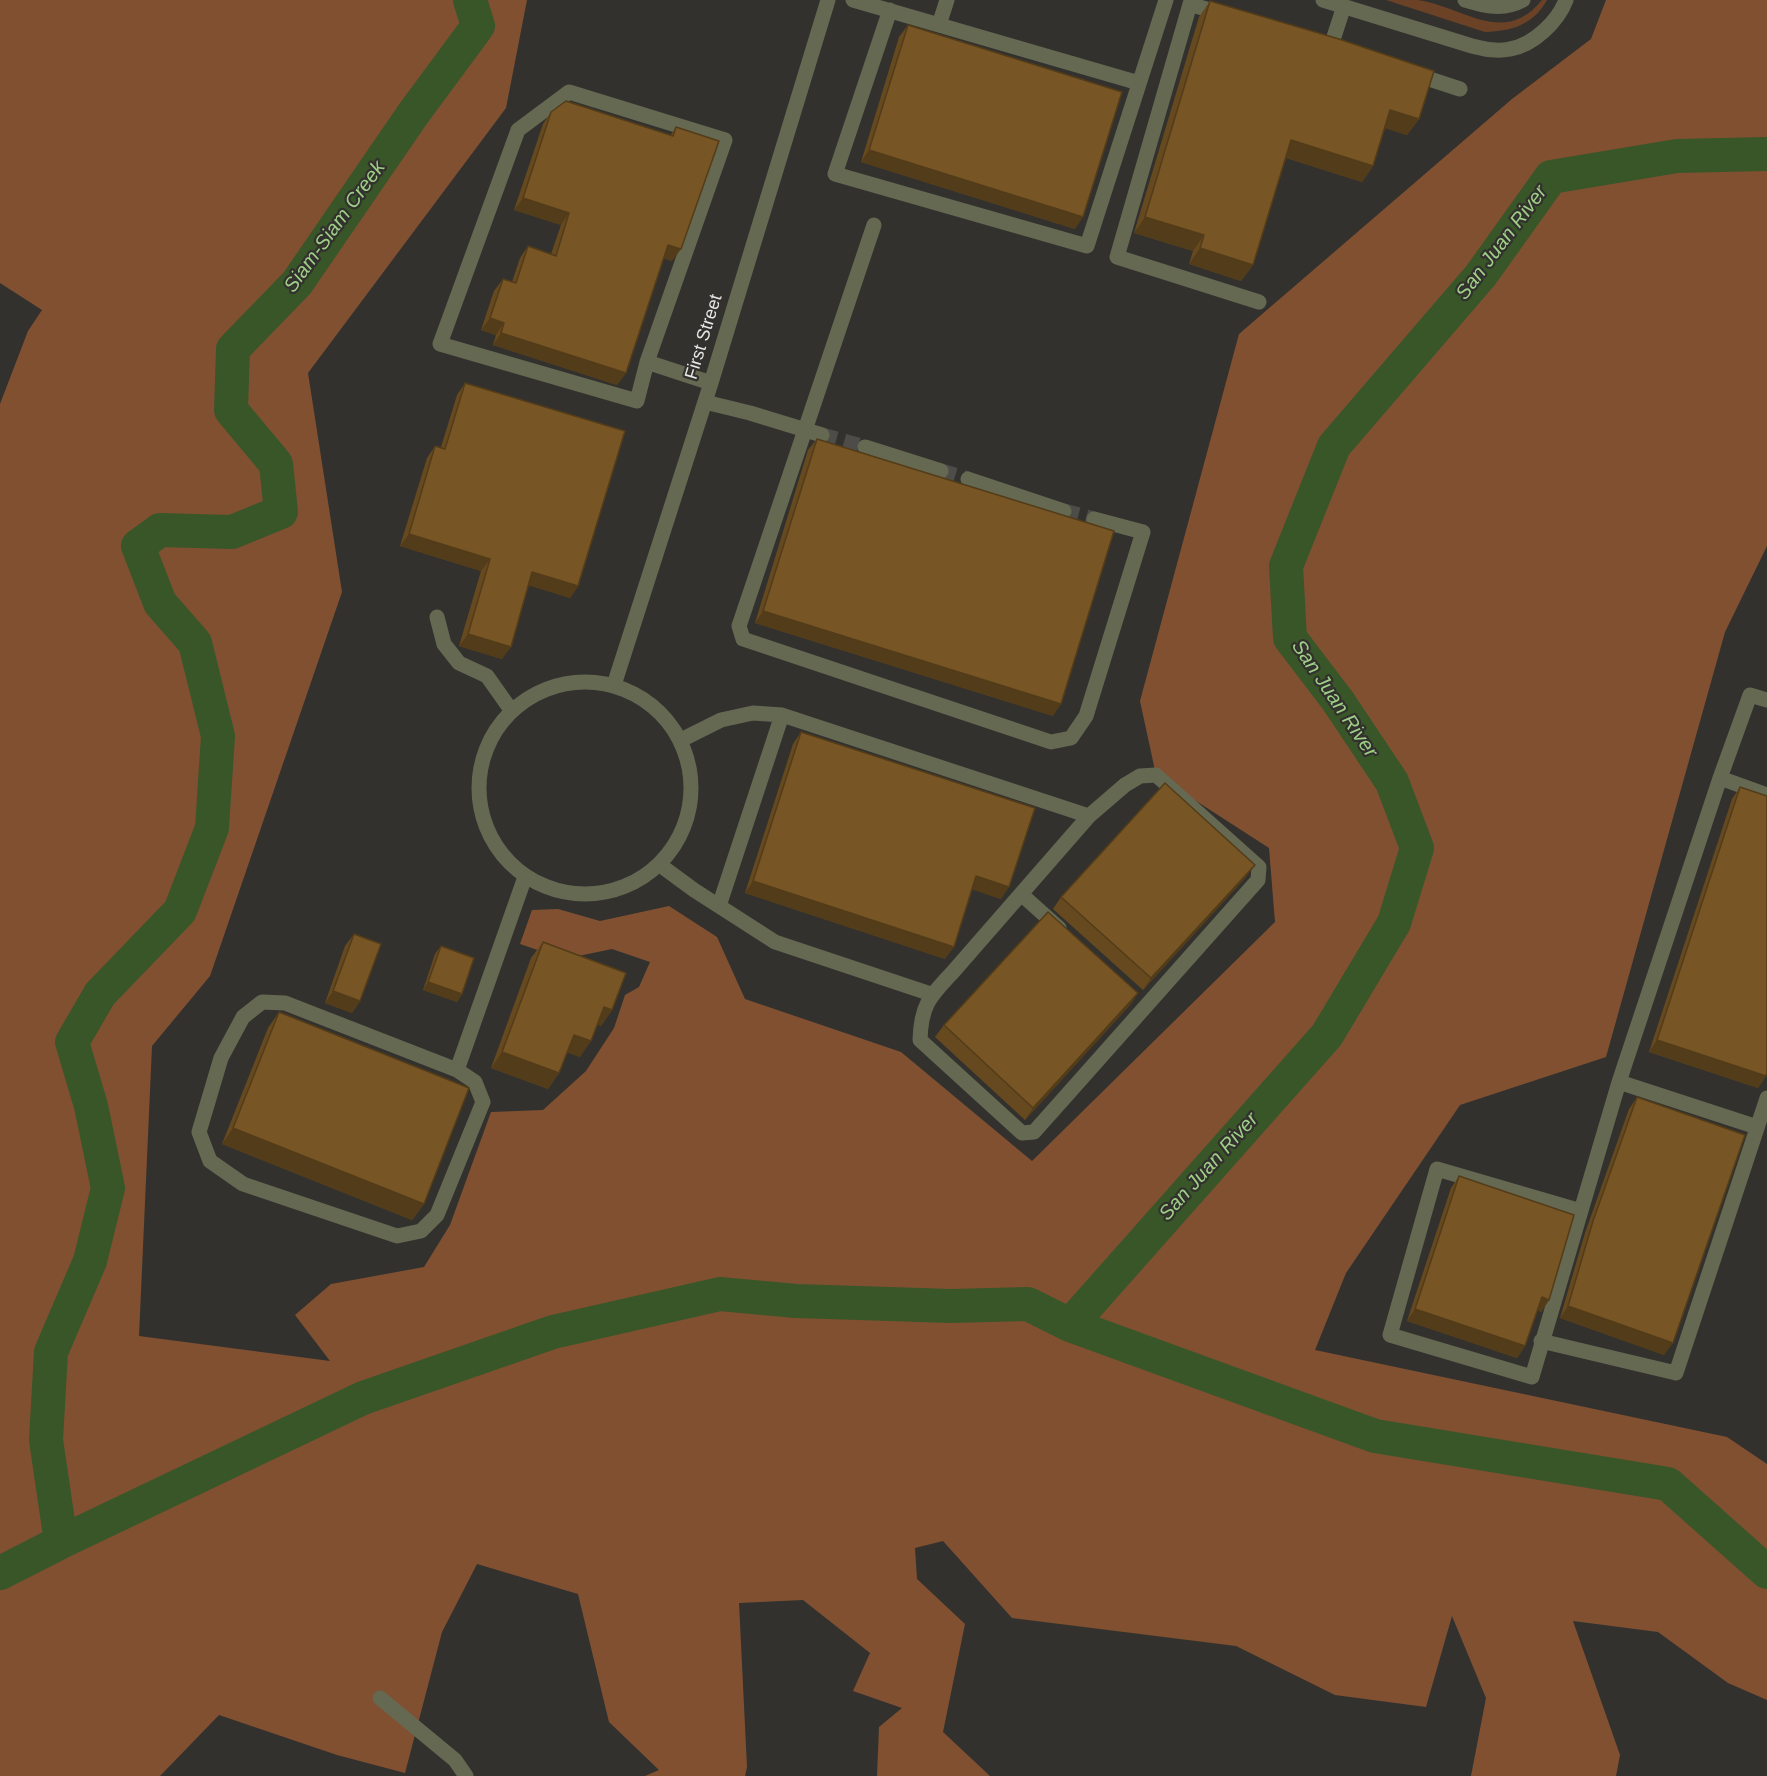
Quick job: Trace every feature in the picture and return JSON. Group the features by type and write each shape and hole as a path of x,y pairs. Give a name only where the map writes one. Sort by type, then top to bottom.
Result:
{"street":[{"name":"First Street","path":"614,684 711,383 828,0"},
{"path":"853,0 1139,83"},
{"path":"939,25 947,0"},
{"path":"890,10 835,174 1087,246 1166,0"},
{"path":"1323,0 1489,50 1512,49 1532,40 1554,19 1566,0"},
{"path":"1465,0 1495,7 1507,6 1523,0"},
{"path":"1234,17 1190,4 1117,257 1259,302"},
{"path":"1331,46 1344,6"},
{"path":"1396,68 1460,89"},
{"path":"569,92 725,140 647,362 637,401 440,344 518,130 569,92"},
{"path":"874,225 803,429 739,626 743,639 1051,742 1071,738 1086,716 1143,532 1094,519"},
{"path":"647,362 711,383"},
{"path":"705,402 822,435"},
{"path":"865,447 941,471"},
{"path":"968,479 1064,511"},
{"path":"437,617 444,644 459,663 487,676 511,710"},
{"path":"559,683 614,684 653,705 681,740 692,784 685,828 660,865 619,890 570,894 525,877 498,850 482,815 478,777 488,740 511,710 559,683"},
{"path":"1581,1211 1437,1169 1390,1335 1532,1377 1541,1341 1581,1211 1619,1082 1720,778 1750,695 1767,700"},
{"path":"681,740 721,720 753,713 782,715 1089,816"},
{"path":"719,906 782,715"},
{"path":"1156,775 1259,867 1258,880 1142,1002 1034,1132 1022,1133 920,1040 921,1018 931,994 1089,816 1125,785 1140,776 1156,775"},
{"path":"1720,778 1767,795"},
{"path":"660,865 775,942 931,994"},
{"path":"457,1070 525,877"},
{"path":"1021,894 1066,934"},
{"path":"262,1002 285,1003 457,1070 475,1082 483,1102 437,1215 421,1231 398,1236 243,1184 210,1161 199,1132 221,1058 243,1017 262,1002"},
{"path":"1619,1082 1757,1127"},
{"path":"1541,1341 1676,1373 1767,1098"},
{"path":"380,1698 455,1760 466,1776"}],"shaded area":[{"path":"0,0 527,0 506,108 308,373 342,592 210,976 152,1046 139,1336 330,1361 295,1315 331,1284 424,1267 450,1225 491,1112 543,1110 586,1071 614,1028 625,995 639,987 650,962 612,949 564,959 520,944 532,910 558,909 600,921 669,906 717,937 745,999 901,1052 1032,1161 1275,922 1269,848 1156,775 1140,701 1239,334 1512,99 1591,39 1606,0 1767,0 1767,546 1725,632 1606,1057 1460,1105 1346,1273 1315,1350 1727,1437 1767,1464 1767,1700 1728,1683 1658,1632 1573,1621 1620,1755 1616,1776 1471,1776 1486,1698 1452,1616 1426,1707 1335,1695 1236,1646 1012,1618 943,1541 915,1548 917,1579 965,1624 943,1732 990,1776 877,1776 879,1727 902,1708 853,1691 870,1653 803,1600 739,1603 747,1767 745,1776 645,1776 659,1770 609,1722 578,1594 477,1564 442,1632 405,1773 337,1755 219,1715 160,1776 0,1776 0,404 28,331 42,310 0,283"},
{"path":"1386,0 1418,0 1483,20 1498,22 1513,21 1528,14 1542,0 1547,0 1535,15 1521,25 1485,32"}],"building":[{"path":"1210,1 1339,39 1434,71 1419,119 1390,110 1373,166 1291,140 1253,265 1200,248 1204,235 1145,217"},
{"path":"908,25 1122,92 1083,217 869,150"},
{"path":"566,101 673,136 676,127 719,141 681,249 668,245 626,373 501,333 504,323 490,318 503,279 516,283 528,246 556,256 569,213 523,198 551,112"},
{"path":"465,383 625,431 578,586 532,572 511,647 468,634 490,559 409,534 435,446 445,449"},
{"path":"817,439 1114,531 1061,704 763,611"},
{"path":"801,732 1035,808 1009,887 976,876 954,947 753,881"},
{"path":"1165,783 1255,865 1151,978 1061,897"},
{"path":"1740,787 1767,796 1766,1076 1657,1040"},
{"path":"1048,912 1138,993 1033,1108 944,1025"},
{"path":"354,934 381,944 360,1001 333,991"},
{"path":"543,942 626,973 612,1010 604,1007 591,1041 574,1035 559,1073 502,1052"},
{"path":"441,946 474,958 462,994 428,982"},
{"path":"279,1012 469,1088 424,1204 233,1128"},
{"path":"1637,1097 1745,1135 1673,1343 1568,1306 1593,1221"},
{"path":"1459,1176 1574,1215 1549,1300 1542,1297 1525,1346 1415,1309"}],"waterway":[{"name":"Siam-Siam Creek","path":"61,1542 46,1440 51,1352 90,1261 108,1188 91,1106 72,1042 100,994 180,911 212,828 218,736 195,643 160,603 138,546 160,530 232,532 281,512 276,464 231,410 233,349 297,283 413,114 478,26 470,0"},
{"name":"San Juan River","path":"1070,1325 1327,1035 1394,923 1417,848 1392,782 1338,701 1290,638 1286,566 1334,446 1481,275 1551,177 1677,156 1767,154"},
{"path":"0,1573 363,1398 553,1332 720,1294 796,1301 951,1306 1028,1304 1070,1325 1375,1436 1668,1484 1767,1572"}],"tunnel":[{"path":"822,435 865,447"},
{"path":"941,471 968,479"},
{"path":"1064,511 1094,519"}]}
